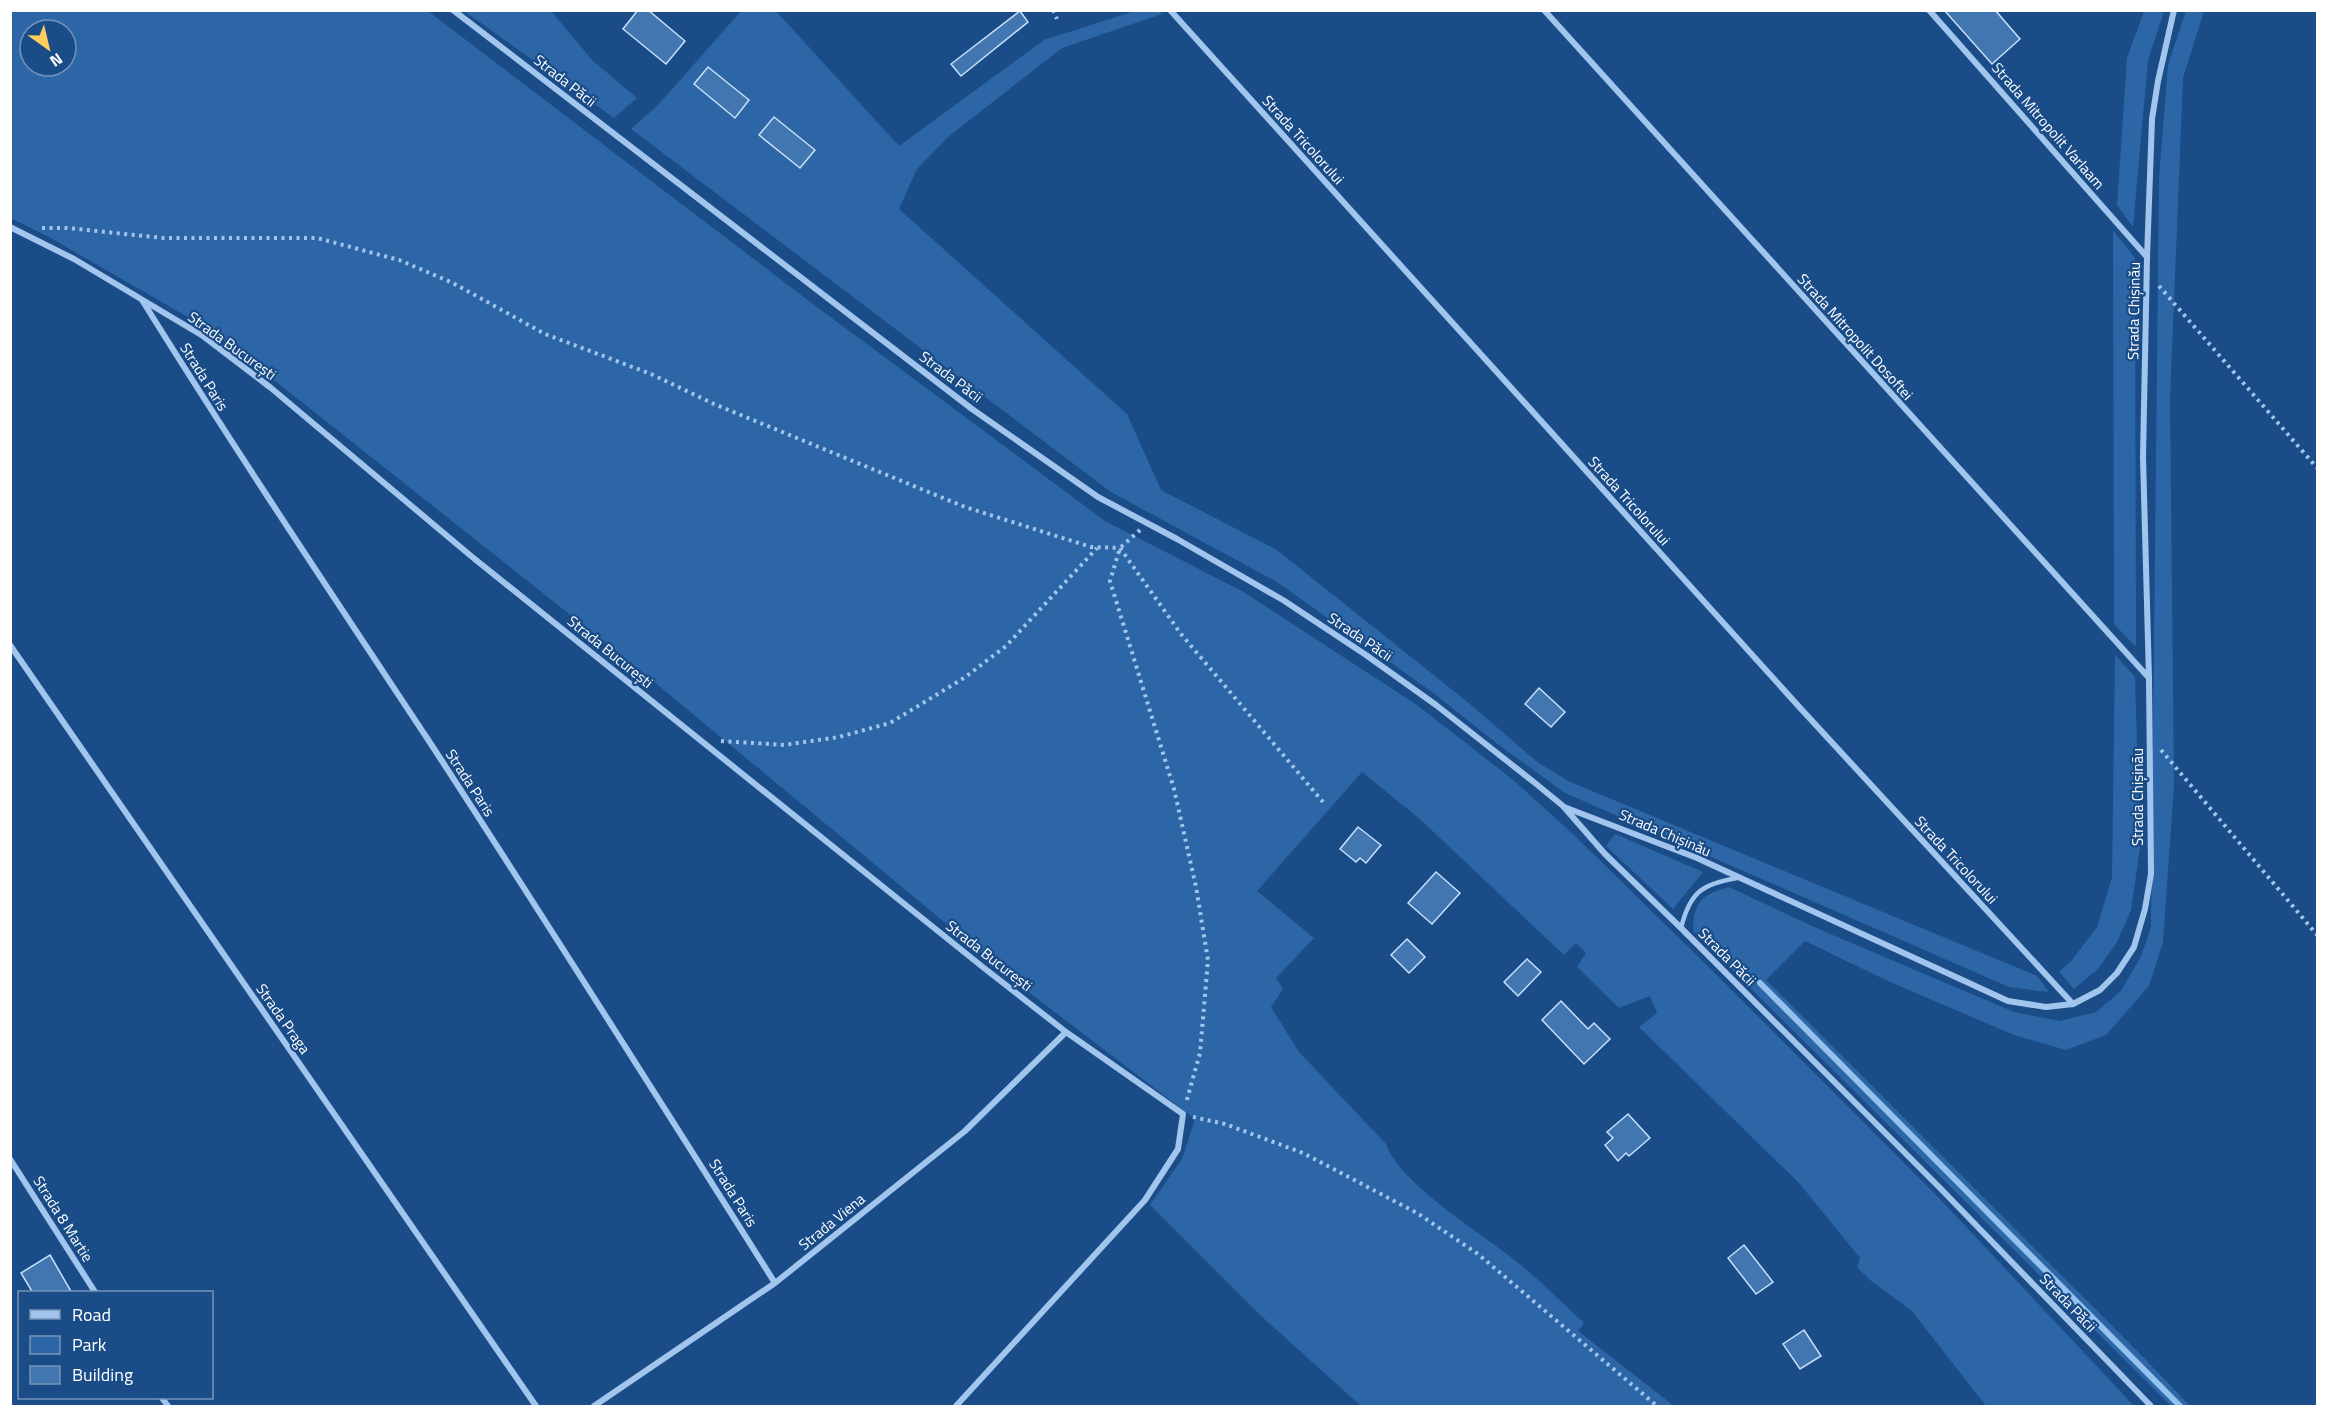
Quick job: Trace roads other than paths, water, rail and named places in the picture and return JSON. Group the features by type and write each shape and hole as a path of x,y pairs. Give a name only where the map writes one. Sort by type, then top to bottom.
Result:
{"street":[{"name":"Strada Păcii","path":"453,10 972,409 1098,497 1283,600 1366,655 1436,705 1563,806 1605,854 1949,1197 2151,1407"},
{"name":"Strada Tricolorului","path":"1170,10 1786,692 2073,1004"},
{"name":"Strada Mitropolit Dosoftei","path":"1544,10 2149,678"},
{"name":"Strada Mitropolit Varlaam","path":"1929,10 2147,258"},
{"name":"Strada Chișinău","path":"1563,806 1697,858 2008,1001 2046,1007 2073,1004 2100,990 2117,973 2133,947 2145,909 2151,874 2143,457 2147,258 2152,119 2174,10"},
{"name":"Strada București","path":"12,228 74,259 203,336 271,388 471,556 1066,1032 1183,1114 1178,1149 1145,1200 956,1407"},
{"name":"Strada Paris","path":"141,299 203,399 442,761 775,1283"},
{"name":"Strada Praga","path":"10,645 536,1407"},
{"name":"Strada Viena","path":"594,1407 775,1283 965,1131 1066,1032"},
{"name":"Strada 8 Martie","path":"10,1159 94,1291"}],"lane":[{"path":"1681,928 1685,909 1694,894 1713,882 1737,878"}],"waterway":[{"path":"1760,983 2180,1406"}]}
